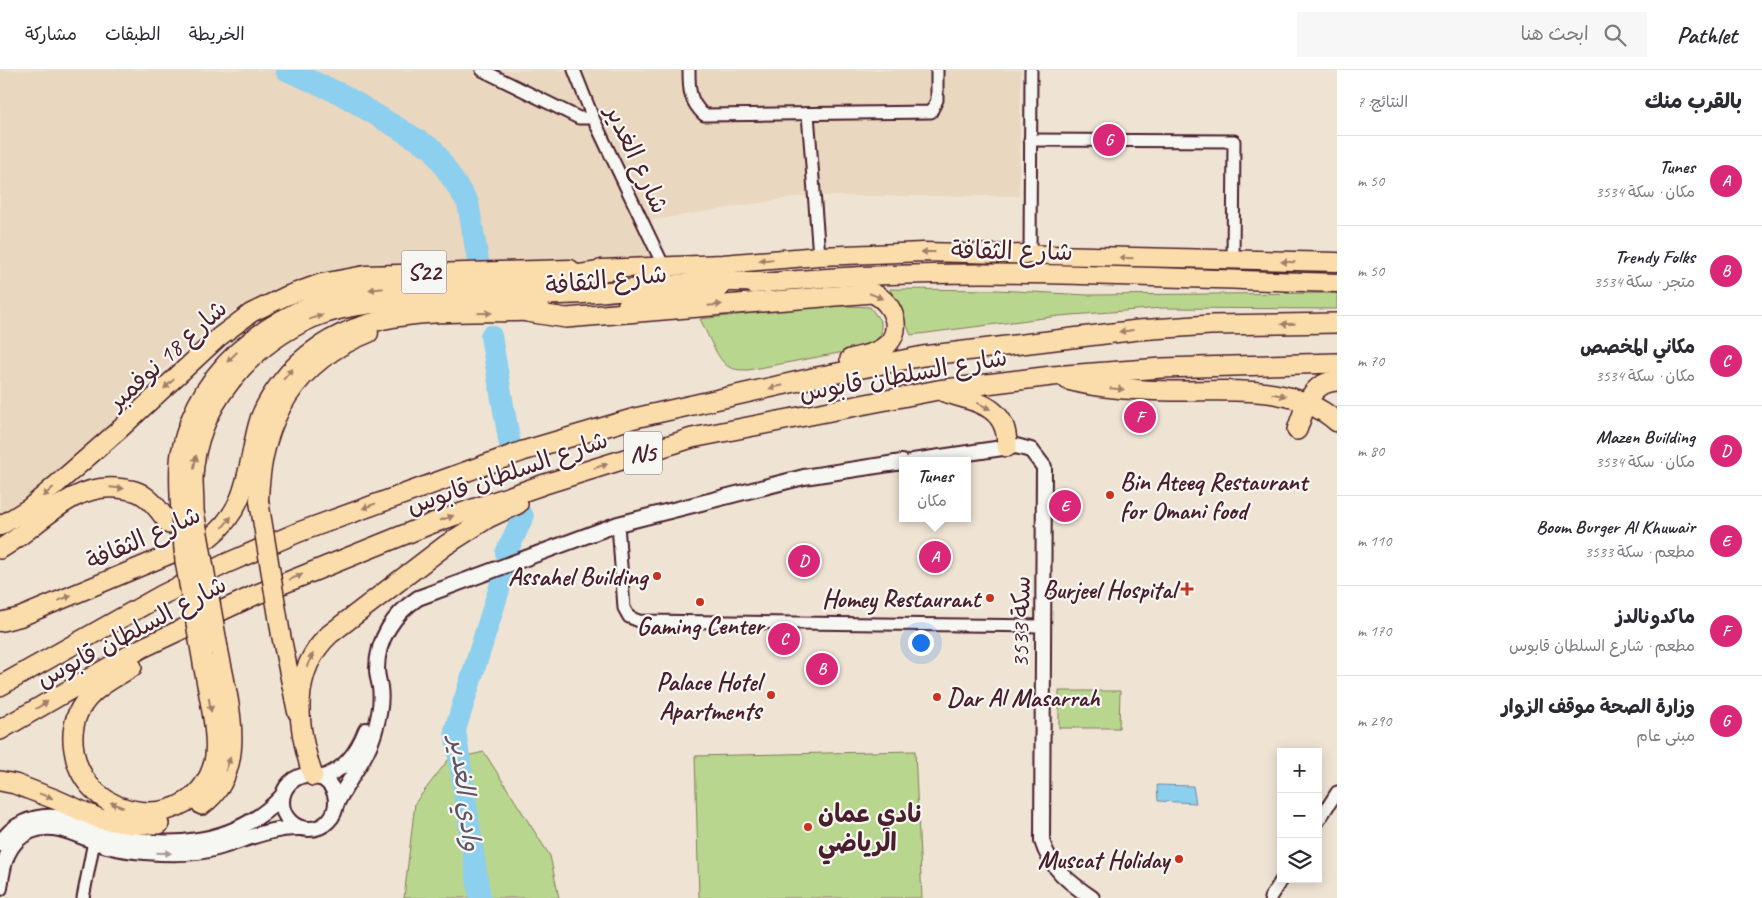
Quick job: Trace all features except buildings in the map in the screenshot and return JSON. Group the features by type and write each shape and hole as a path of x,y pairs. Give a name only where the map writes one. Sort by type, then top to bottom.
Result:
{"highway":[{"path":"593,293 604,287 656,283 664,276 664,267"},
{"path":"0,781 15,784 48,796 100,819 132,824 160,824 189,814 208,801 219,786 230,760 231,716 210,652 185,560 179,479 181,454 198,406 226,363 244,345 281,319 317,302 370,289 533,280 616,269"},
{"path":"255,595 118,675 93,693 83,703 76,717 72,739 79,772 90,788 104,799 118,806 138,812 158,813 179,806 196,796 206,783 214,762 216,744 210,652 182,516 193,476 197,451 216,403 246,363 266,346 313,318 358,307 398,301 593,293 736,280 766,283"},
{"path":"527,312 566,318 865,292 884,299 892,310 895,324 887,344 872,353 833,365 817,376"},
{"name":"شارع السلطان قابوس","path":"0,686 162,595 225,564 308,529 523,451 635,418 817,376 923,356 1138,330 1210,325 1337,323"},
{"name":"شارع السلطان قابوس","path":"0,730 142,648 255,595 424,526 545,484 692,438 938,390 1052,376 1162,368 1337,363"},
{"path":"1052,376 1108,388 1258,392 1307,402 1337,422"},
{"path":"1297,430 1307,402 1316,387 1329,381 1337,381"},
{"path":"938,390 979,403 995,412 1005,428 1007,447"},
{"path":"316,777 305,752 300,722 303,677 312,655 323,640 446,545 488,518 524,500 545,484"},
{"path":"0,549 19,539 75,496 93,489 129,489 143,495 154,504 182,516"}],"main road":[{"name":"شارع الثقافة","path":"664,267 819,256 924,252 1233,261 1337,262"},
{"name":"شارع 18 نوفمبر","path":"0,526 29,508 57,484 120,429 219,336 251,313 286,296 322,283 365,275 664,267"},
{"name":"شارع الثقافة","path":"20,617 209,538 219,530 228,521 241,499 259,421 266,406 286,376 324,342 354,327 389,317 601,309 638,304 718,288 883,275 1002,274 1337,283"},
{"path":"300,722 281,635 259,501 262,459 269,431 283,403 314,367 338,349 380,328 412,320 453,314"},
{"path":"0,622 20,617"}],"street":[{"path":"482,70 579,118 593,118"},
{"name":"شارع الغدير","path":"574,70 593,118 664,267"},
{"path":"689,70 689,92 693,105 704,115 931,112 937,100 937,70"},
{"path":"1030,255 1031,70"},
{"path":"808,114 819,256"},
{"path":"1030,140 1234,141 1233,261"},
{"name":"سكة 3533","path":"1007,447 1016,446 1031,450 1044,467 1042,840 1049,859 1067,881 1092,898"},
{"path":"940,457 1007,447"},
{"path":"316,777 343,766 359,746 367,727 377,679 379,650 387,630 400,612 418,598 618,524 804,477 899,462"},
{"path":"618,524 624,608 629,617 639,622 1042,626"},
{"path":"0,626 20,617"},
{"path":"0,888 7,854 17,840 31,831 54,828 128,850 180,853 215,849 275,830 315,829 327,823 349,779 364,756 375,731 380,706 380,689 377,679"},
{"path":"0,844 18,826 26,821 46,816 65,819 129,839 163,842 204,839 224,835 246,826 266,813 294,780 306,775 326,781 334,792 336,805"},
{"path":"1322,816 1337,792"},
{"path":"282,796 285,816 301,828"},
{"path":"83,898 94,841"},
{"path":"1270,898 1279,883"}],"shaded area":[{"path":"0,70 1021,70 1019,196 802,196 654,220 640,224 650,254 643,261 390,265 334,269 278,287 236,309 210,327 177,356 64,470 0,521"}],"green space":[{"path":"890,289 997,290 1087,295 1337,293 1337,309 1162,308 1059,316 911,335"},
{"path":"826,305 870,307 881,322 881,334 871,347 741,370 729,367 720,358 700,319"},
{"path":"1059,691 1120,691 1119,728 1059,728"},
{"name":"نادي عمان الرياضي","path":"915,751 922,898 699,898 695,756"},
{"path":"484,752 550,856 559,898 404,898 415,803 448,760"}],"water":[{"path":"1157,785 1193,786 1196,803 1158,801"}],"waterway":[{"name":"وادي الغدير","path":"286,70 341,94 433,149 468,203 479,266"},
{"name":"وادي الغدير","path":"491,336 511,451"},
{"name":"وادي الغدير","path":"506,553 523,517"},
{"name":"وادي الغدير","path":"480,898 455,730 503,577"}],"place":[{"name":"وزارة الصحة موقف الزوار","path":"1109,140"},
{"name":"ماكدونالدز","path":"1140,417"},
{"name":"Bin Ateeq Restaurant for Omani food","path":"1110,495"},
{"name":"Boom Burger Al Khuwair","path":"1065,506"},
{"name":"Tunes","path":"935,557"},
{"name":"Mazen Building","path":"804,561"},
{"name":"Assahel Building","path":"657,576"},
{"name":"Burjeel Hospital","path":"1187,589"},
{"name":"Homey Restaurant","path":"990,598"},
{"name":"Gaming Center","path":"700,602"},
{"name":"مكاني المخصص","path":"784,639"},
{"name":"Trendy Folks","path":"822,669"},
{"name":"Palace Hotel Apartments","path":"771,695"},
{"name":"Dar Al Masarrah","path":"937,697"},
{"name":"نادي عمان الرياضي","path":"808,827"},
{"name":"Muscat Holiday","path":"1179,859"}]}
